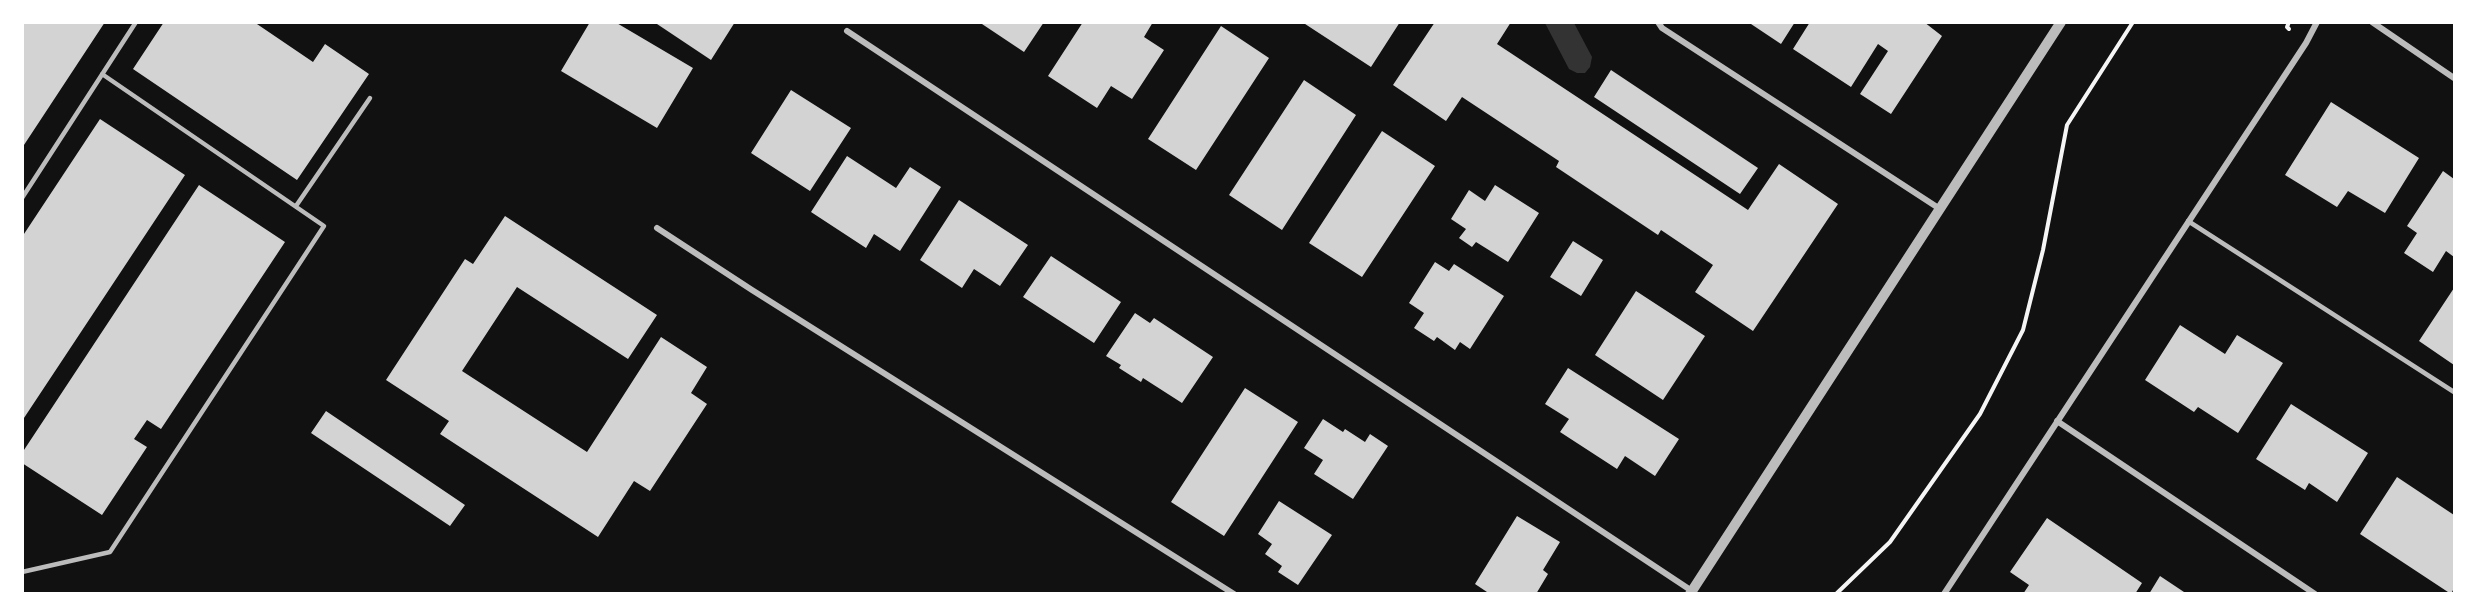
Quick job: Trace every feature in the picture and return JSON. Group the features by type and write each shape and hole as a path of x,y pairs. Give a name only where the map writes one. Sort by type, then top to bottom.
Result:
{"street":[{"path":"1658,22 1662,28 1940,209"},
{"path":"847,31 1691,592 2061,22"},
{"path":"1944,594 2306,43 2317,22"},
{"path":"2372,22 2454,78"},
{"path":"657,228 1234,594"},
{"path":"2057,421 2315,594"}],"lane":[{"path":"22,198 136,22"},
{"path":"22,572 110,552 324,226 102,74"},
{"path":"296,206 370,98"},
{"path":"2188,221 2454,392"}],"path":[{"path":"1836,594 1890,542 1985,404 2023,330 2043,250 2067,124 2133,22"}],"shaded area":[{"path":"1545,23 1574,23 1592,57 1590,67 1585,73 1577,73 1569,69"}],"building":[{"path":"22,22 105,22 22,148"},
{"path":"164,22 254,22 313,62 325,44 369,74 297,180 133,69"},
{"path":"590,22 615,22 693,68 657,128 561,71"},
{"path":"654,22 735,22 711,60"},
{"path":"979,22 1044,22 1024,52"},
{"path":"1083,22 1153,22 1144,37 1164,50 1132,99 1111,86 1097,108 1048,76"},
{"path":"1302,22 1400,22 1371,67"},
{"path":"1435,22 1511,22 1497,44 1748,210 1779,164 1838,204 1753,331 1695,292 1713,265 1661,230 1658,235 1556,167 1559,161 1462,97 1446,121 1393,85"},
{"path":"1748,22 1795,22 1781,44"},
{"path":"1810,22 1924,22 1942,36 1891,114 1860,94 1888,51 1878,44 1851,87 1793,49"},
{"path":"1221,26 1269,58 1196,170 1148,139"},
{"path":"1611,70 1758,168 1740,194 1594,97"},
{"path":"1304,80 1356,115 1282,230 1229,195"},
{"path":"791,90 851,128 810,191 751,153"},
{"path":"2331,102 2419,158 2385,213 2348,191 2337,207 2285,175"},
{"path":"100,119 185,175 22,421 22,237"},
{"path":"1382,131 1435,166 1362,277 1309,243"},
{"path":"847,156 896,188 910,167 941,187 900,251 874,234 866,248 811,212"},
{"path":"2443,171 2454,179 2454,257 2446,251 2433,272 2404,253 2417,233 2407,226"},
{"path":"199,185 285,242 161,429 147,420 134,439 147,447 102,515 22,463 22,453"},
{"path":"1495,185 1539,213 1508,262 1476,242 1472,247 1459,238 1466,229 1451,219 1469,190 1485,201"},
{"path":"959,200 1028,245 1000,286 974,269 962,288 920,260"},
{"path":"505,216 657,315 628,359 517,287 462,371 587,452 661,337 707,367 691,393 707,404 650,491 634,481 598,537 440,434 449,421 386,380 465,259 473,264"},
{"path":"1573,241 1603,260 1581,296 1550,277"},
{"path":"1051,256 1121,302 1094,343 1023,297"},
{"path":"1435,262 1449,271 1454,264 1504,296 1470,349 1460,342 1455,350 1437,337 1434,341 1414,328 1424,313 1409,303"},
{"path":"2454,288 2454,365 2419,341"},
{"path":"1636,291 1705,336 1663,400 1595,355"},
{"path":"1135,313 1150,323 1154,318 1213,357 1182,403 1143,378 1141,382 1119,368 1121,365 1106,356"},
{"path":"2180,325 2225,354 2237,335 2283,363 2238,433 2198,407 2194,412 2145,380"},
{"path":"1568,368 1679,439 1655,476 1625,456 1617,469 1560,432 1569,419 1545,404"},
{"path":"1245,388 1298,422 1224,536 1171,502"},
{"path":"2291,404 2368,453 2337,502 2309,483 2305,490 2256,459"},
{"path":"326,411 465,505 450,526 311,433"},
{"path":"1323,419 1365,442 1370,434 1388,446 1353,499 1314,474 1323,460 1304,448"},
{"path":"2397,477 2454,515 2454,588 2451,594 2360,534"},
{"path":"1279,501 1332,535 1298,585 1278,572 1282,566 1265,554 1272,544 1258,534"},
{"path":"1517,516 1560,542 1543,570 1548,574 1536,594 1490,594 1475,584"},
{"path":"2047,518 2142,583 2135,594 2023,594 2029,585 2010,572"},
{"path":"2160,576 2187,594 2149,594"}]}
